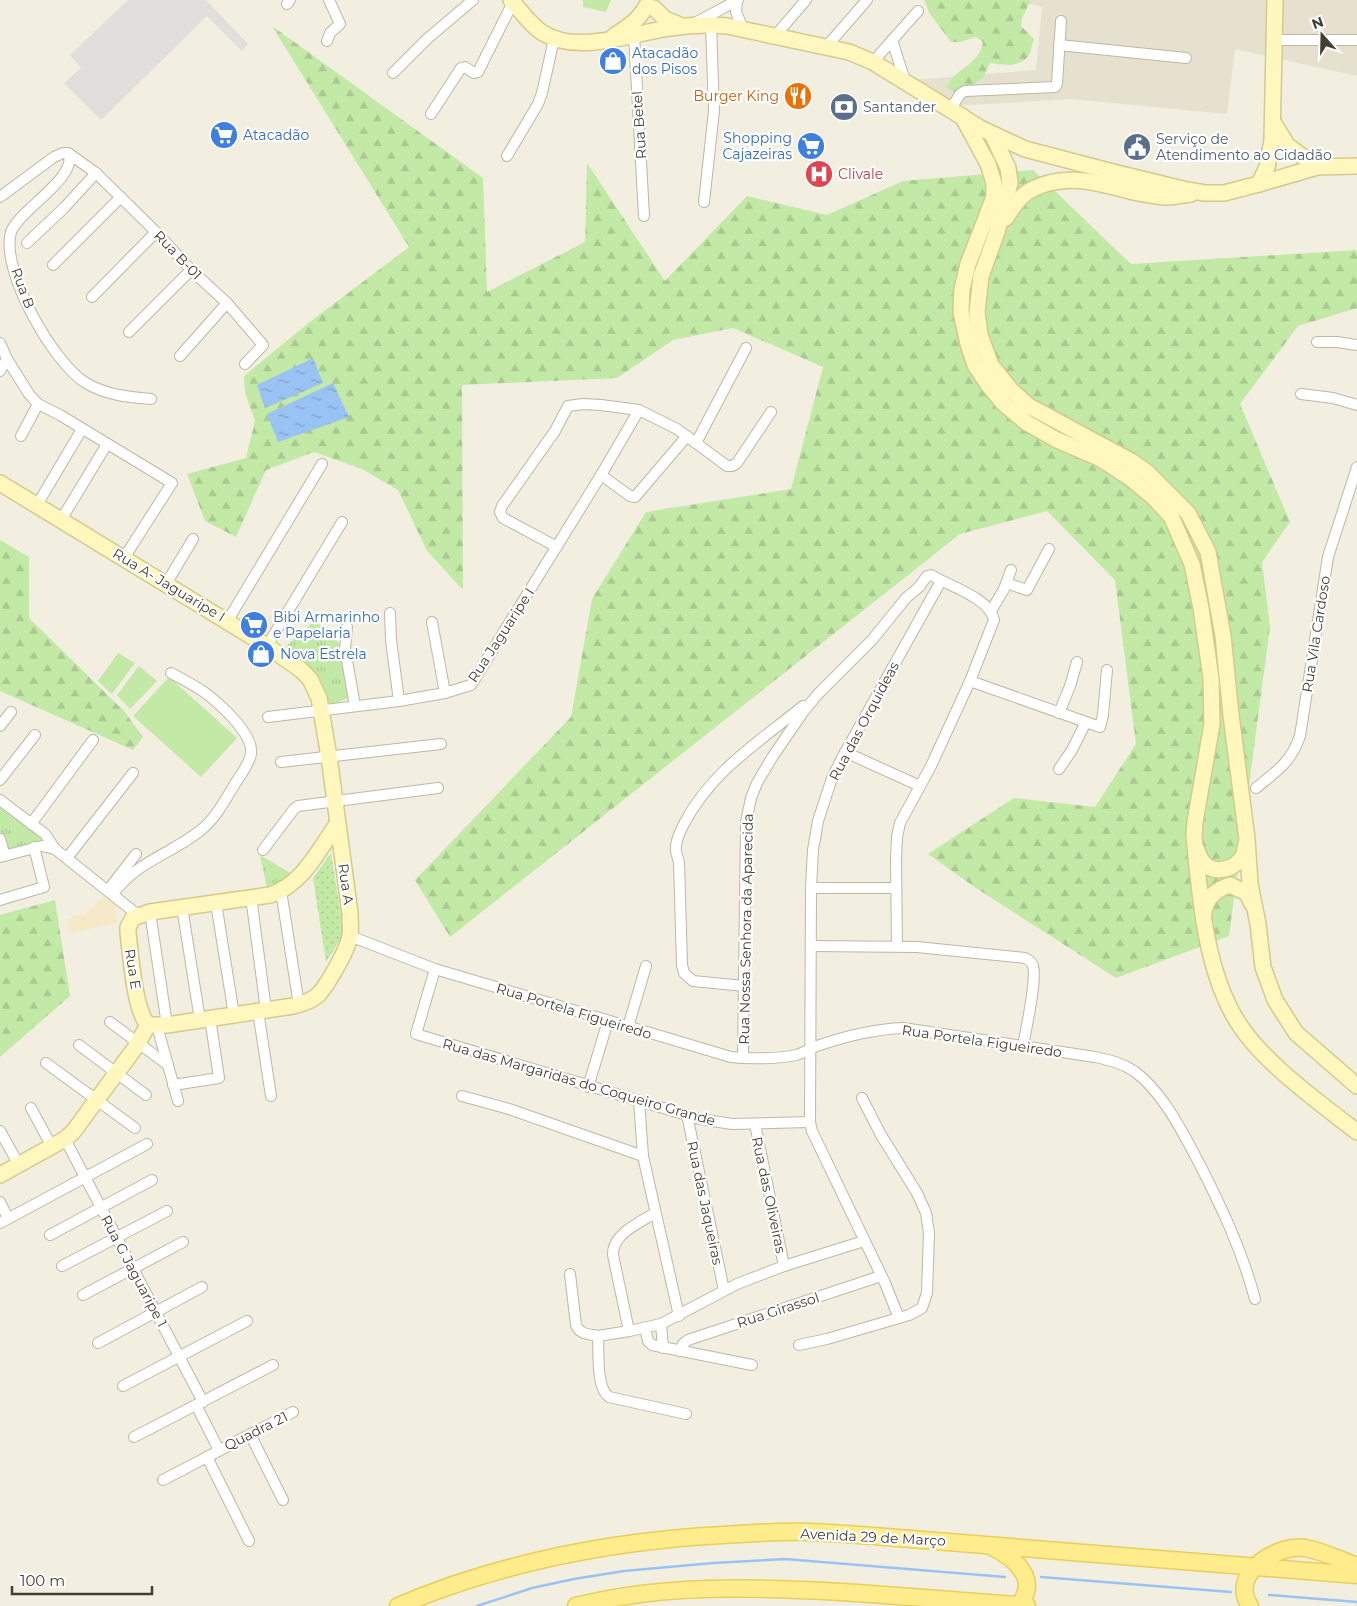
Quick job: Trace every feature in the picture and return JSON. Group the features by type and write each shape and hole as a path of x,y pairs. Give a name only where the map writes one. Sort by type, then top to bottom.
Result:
{"main road":[{"path":"1259,184 1267,167 1271,151 1274,122 1275,0"},
{"path":"512,1 542,33 554,39 578,43 686,26 711,25 743,29 849,52 866,58 992,134 1025,149 1119,174 1205,193"},
{"path":"650,3 665,19 686,26"},
{"path":"650,3 655,31"},
{"path":"606,40 633,23 650,3"},
{"path":"956,112 988,164 994,183 994,197 968,264 962,289 961,312 975,365 994,392 1027,423 1057,440 1099,458 1130,478 1153,497 1171,516 1192,564 1201,608 1211,678 1212,724 1194,836 1204,920 1221,988 1237,1021 1261,1052 1357,1132"},
{"path":"1274,122 1287,145 1317,167"},
{"path":"992,134 1008,168 1010,183 997,232 981,276 977,312 980,335 991,365 1012,390 1029,406 1131,461 1148,473 1188,513 1208,552 1223,636 1247,839 1250,884 1263,967 1275,1000 1296,1033 1357,1086"},
{"path":"1271,151 1287,145"},
{"path":"997,232 1014,204 1026,192 1036,186 1063,179 1084,180 1167,197 1224,193 1317,167 1336,165 1357,166"},
{"name":"Rua A- Jaguaripe I","path":"0,483 228,620 293,663 310,679 319,698 322,710 338,824"},
{"path":"144,913 251,898 281,891 300,877 338,824"},
{"name":"Rua A","path":"158,1025 299,1005 318,995 324,988 347,947 350,936 350,913 338,824"},
{"path":"1194,836 1201,862 1210,869 1217,871 1234,865 1243,856 1247,839"},
{"path":"1204,920 1205,906 1210,896 1219,889 1230,885 1247,893 1255,913"},
{"name":"Rua E","path":"144,913 130,922 128,933 139,1006 144,1020 158,1025"},
{"path":"0,1175 59,1143 72,1132 138,1043 158,1025"},
{"name":"Avenida 29 de Março","path":"398,1606 463,1581 519,1564 576,1551 644,1541 716,1535 809,1532 985,1544 1357,1575"},
{"path":"985,1544 1003,1552 1021,1568 1027,1585 1024,1599 1018,1606"},
{"path":"1250,1606 1244,1592 1249,1574 1255,1566 1281,1552 1294,1548 1304,1548 1357,1566"},
{"path":"576,1606 652,1592 707,1588 873,1594 1027,1606"},
{"path":"873,1594 915,1606"}],"street":[{"path":"327,41 330,33 340,24 329,0"},
{"path":"393,73 427,39 474,0"},
{"path":"775,36 806,0"},
{"path":"827,46 867,0"},
{"path":"431,114 461,68 465,67 474,74 478,72 512,1"},
{"path":"686,26 738,1"},
{"path":"738,1 736,12 743,29"},
{"path":"879,55 918,11"},
{"path":"956,112 960,94 965,91 1055,87 1057,84 1061,21"},
{"path":"704,202 714,111 711,25"},
{"name":"Rua Betel","path":"634,35 644,216"},
{"path":"507,156 538,104 554,39"},
{"path":"892,40 905,81"},
{"path":"1274,40 1357,40"},
{"path":"1059,45 1186,58"},
{"path":"0,197 54,157 68,153"},
{"name":"Rua B-01","path":"68,153 96,173 121,197 191,270 227,303 263,345 245,364"},
{"name":"Rua B","path":"68,153 70,164 65,173 14,224 9,242 18,282 31,312 65,366 85,383 107,393 151,399"},
{"path":"27,243 64,208 96,173"},
{"path":"53,266 121,197"},
{"path":"92,297 156,232"},
{"path":"129,332 191,270"},
{"path":"180,356 227,303"},
{"path":"1317,342 1357,345"},
{"path":"0,343 7,359 29,394 38,404 60,415 172,483 124,558"},
{"path":"696,443 746,348"},
{"path":"0,371 7,359"},
{"path":"1301,394 1333,398 1357,405"},
{"path":"20,436 38,404"},
{"path":"557,547 503,518 500,512 502,506 554,432 568,406 583,404 602,405 639,410 663,421 687,436 727,466 737,463 771,412"},
{"name":"Rua Jaguaripe I","path":"268,717 399,701 445,693 471,685 639,410"},
{"path":"37,505 82,430"},
{"path":"601,475 630,496 635,497 687,436"},
{"path":"61,520 107,444"},
{"path":"228,620 322,464"},
{"name":"Rua Vila Cardoso","path":"1256,788 1290,759 1296,749 1300,736 1328,557 1357,467"},
{"path":"267,646 342,522"},
{"path":"166,584 193,539"},
{"path":"1006,583 1027,590 1049,548"},
{"path":"991,610 1011,570"},
{"name":"Rua Nossa Senhora da Aparecida","path":"743,1058 746,838 747,811 751,798 773,756 817,694 865,647 927,576 931,575 941,581"},
{"path":"897,946 896,852 900,824 970,681 994,620 991,610 966,592 941,581"},
{"name":"Rua das Orquideas","path":"898,1318 881,1276 816,1142 810,1122 811,888 813,850 818,821 832,778 941,581"},
{"path":"390,613 391,640 399,701"},
{"path":"432,622 445,693"},
{"path":"347,627 345,649 355,706"},
{"path":"1059,713 1077,662"},
{"path":"970,681 1100,727 1103,715 1107,670"},
{"path":"110,892 134,871 202,829 214,817 251,755 251,747 245,733 220,706 204,692 171,673"},
{"path":"744,986 693,981 684,973 682,965 679,862 675,849 676,843 690,813 721,773 738,757 765,738 817,694"},
{"path":"0,726 11,712"},
{"path":"1059,768 1072,750 1086,722"},
{"path":"0,780 35,734"},
{"path":"31,824 93,740"},
{"path":"281,762 441,744"},
{"path":"845,752 920,786"},
{"path":"67,858 133,773"},
{"path":"263,850 298,806 335,803 438,788"},
{"path":"0,800 45,834 55,849 110,892 144,913 158,1025 178,1101"},
{"path":"0,839 2,857 34,847 42,846 55,849"},
{"path":"0,900 44,887 34,847"},
{"path":"110,892 136,854"},
{"path":"811,888 896,888"},
{"path":"281,891 299,1005"},
{"path":"251,898 271,1096"},
{"path":"216,902 234,1015"},
{"path":"173,1085 219,1078 182,907"},
{"name":"Rua Portela Figueiredo","path":"350,936 435,969 730,1057 795,1055 855,1036 890,1029 917,1029 1111,1060 1130,1068 1147,1083 1183,1132 1220,1203 1248,1273 1255,1298"},
{"path":"812,946 897,946 1018,957 1031,961 1034,967 1034,974 1023,1046"},
{"path":"628,1027 646,966"},
{"name":"Rua das Margaridas do Coqueiro Grande","path":"435,969 416,1034 588,1087 716,1123 810,1122"},
{"path":"588,1087 608,1021"},
{"path":"110,1022 168,1065"},
{"path":"79,1045 146,1095"},
{"path":"46,1063 135,1128"},
{"path":"462,1096 518,1112 643,1156"},
{"path":"799,1345 826,1339 916,1312 922,1308 924,1302 927,1287 928,1222 917,1193 862,1098"},
{"path":"639,1101 643,1156 679,1316"},
{"name":"Rua G Jaguaripe 1","path":"31,1108 85,1178 180,1356 219,1450"},
{"name":"Rua das Jaqueiras","path":"687,1115 724,1290"},
{"name":"Rua das Oliveiras","path":"755,1124 784,1266"},
{"path":"0,1131 19,1165"},
{"path":"0,1202 4,1220 147,1144"},
{"path":"50,1235 152,1180"},
{"path":"62,1266 167,1211"},
{"path":"629,1331 613,1254 613,1245 621,1235 655,1213"},
{"path":"570,1274 578,1330 582,1333 598,1336 661,1324 679,1316 724,1290 784,1266 864,1241"},
{"path":"83,1295 183,1242"},
{"name":"Rua Girassol","path":"679,1351 682,1344 688,1340 881,1276"},
{"path":"98,1343 202,1287"},
{"path":"123,1386 247,1321"},
{"path":"661,1324 663,1348"},
{"path":"645,1328 648,1341 652,1345 752,1364"},
{"path":"598,1336 601,1382 605,1394 609,1397 686,1414"},
{"path":"134,1437 273,1365"},
{"name":"Quadra 21","path":"163,1480 294,1412"},
{"path":"250,1434 283,1500"},
{"path":"207,1456 249,1541"}],"shaded area":[{"path":"128,0 206,0 248,44 242,51 207,16 101,120 64,83 81,68 70,55"},
{"path":"1013,0 1357,0 1357,76 1235,49 1227,114 1071,99 954,106 912,80 1036,70 1042,7"},
{"path":"271,614 280,618 268,640 258,635"},
{"path":"103,896 115,904 117,923 69,933 67,920 76,915 85,915"}],"green space":[{"path":"583,0 611,0 606,12 583,7"},
{"path":"924,0 1031,0 1022,18 1021,26 1034,39 1029,55 1026,59 1016,64 990,63 983,78 962,92 954,92 947,88 950,81 972,62 981,50 983,42 976,37 960,42 951,42 930,14"},
{"path":"272,26 483,178 487,292 585,242 587,163 665,281 747,196 827,215 903,181 1033,170 1131,264 1357,250 1357,308 1298,326 1240,404 1290,522 1262,562 1270,627 1229,936 1116,978 976,888 928,854 1014,798 1095,807 1136,744 1115,580 1047,511 960,534 450,937 415,880 571,717 592,599 646,512 791,489 823,367 733,328 673,340 617,378 462,385 463,590 427,551 398,490 362,469 314,452 266,470 236,537 205,521 187,474 246,458 255,421 245,393 244,376 311,321 409,247"},
{"path":"0,540 29,557 29,618 124,711 143,737 133,750 0,691"},
{"path":"315,620 340,644 349,698 325,707 281,651"},
{"path":"118,653 135,663 112,694 98,681"},
{"path":"139,666 157,681 130,709 117,695"},
{"path":"169,677 237,738 201,777 133,716"},
{"path":"0,803 49,844 2,856 0,850"},
{"path":"331,853 344,934 326,962 313,878"},
{"path":"260,855 292,874 285,881 267,888"},
{"path":"55,900 70,996 0,1057 0,915"}],"water":[{"path":"313,358 323,383 265,408 257,385"},
{"path":"333,383 349,417 278,442 267,414"}],"waterway":[{"path":"477,1606 532,1588 624,1571 785,1559 1005,1577"},
{"path":"1041,1577 1231,1592"},
{"path":"1269,1595 1357,1602"}],"place":[{"name":"Atacadão dos Pisos","path":"613,61"},
{"name":"Burger King","path":"798,96"},
{"name":"Santander","path":"844,107"},
{"name":"Atacadão","path":"224,135"},
{"name":"Shopping Cajazeiras","path":"811,146"},
{"name":"Serviço de Atendimento ao Cidadão","path":"1137,147"},
{"name":"Clivale","path":"819,174"},
{"name":"Bibi Armarinho e Papelaria","path":"254,625"},
{"name":"Nova Estrela","path":"261,654"}]}
